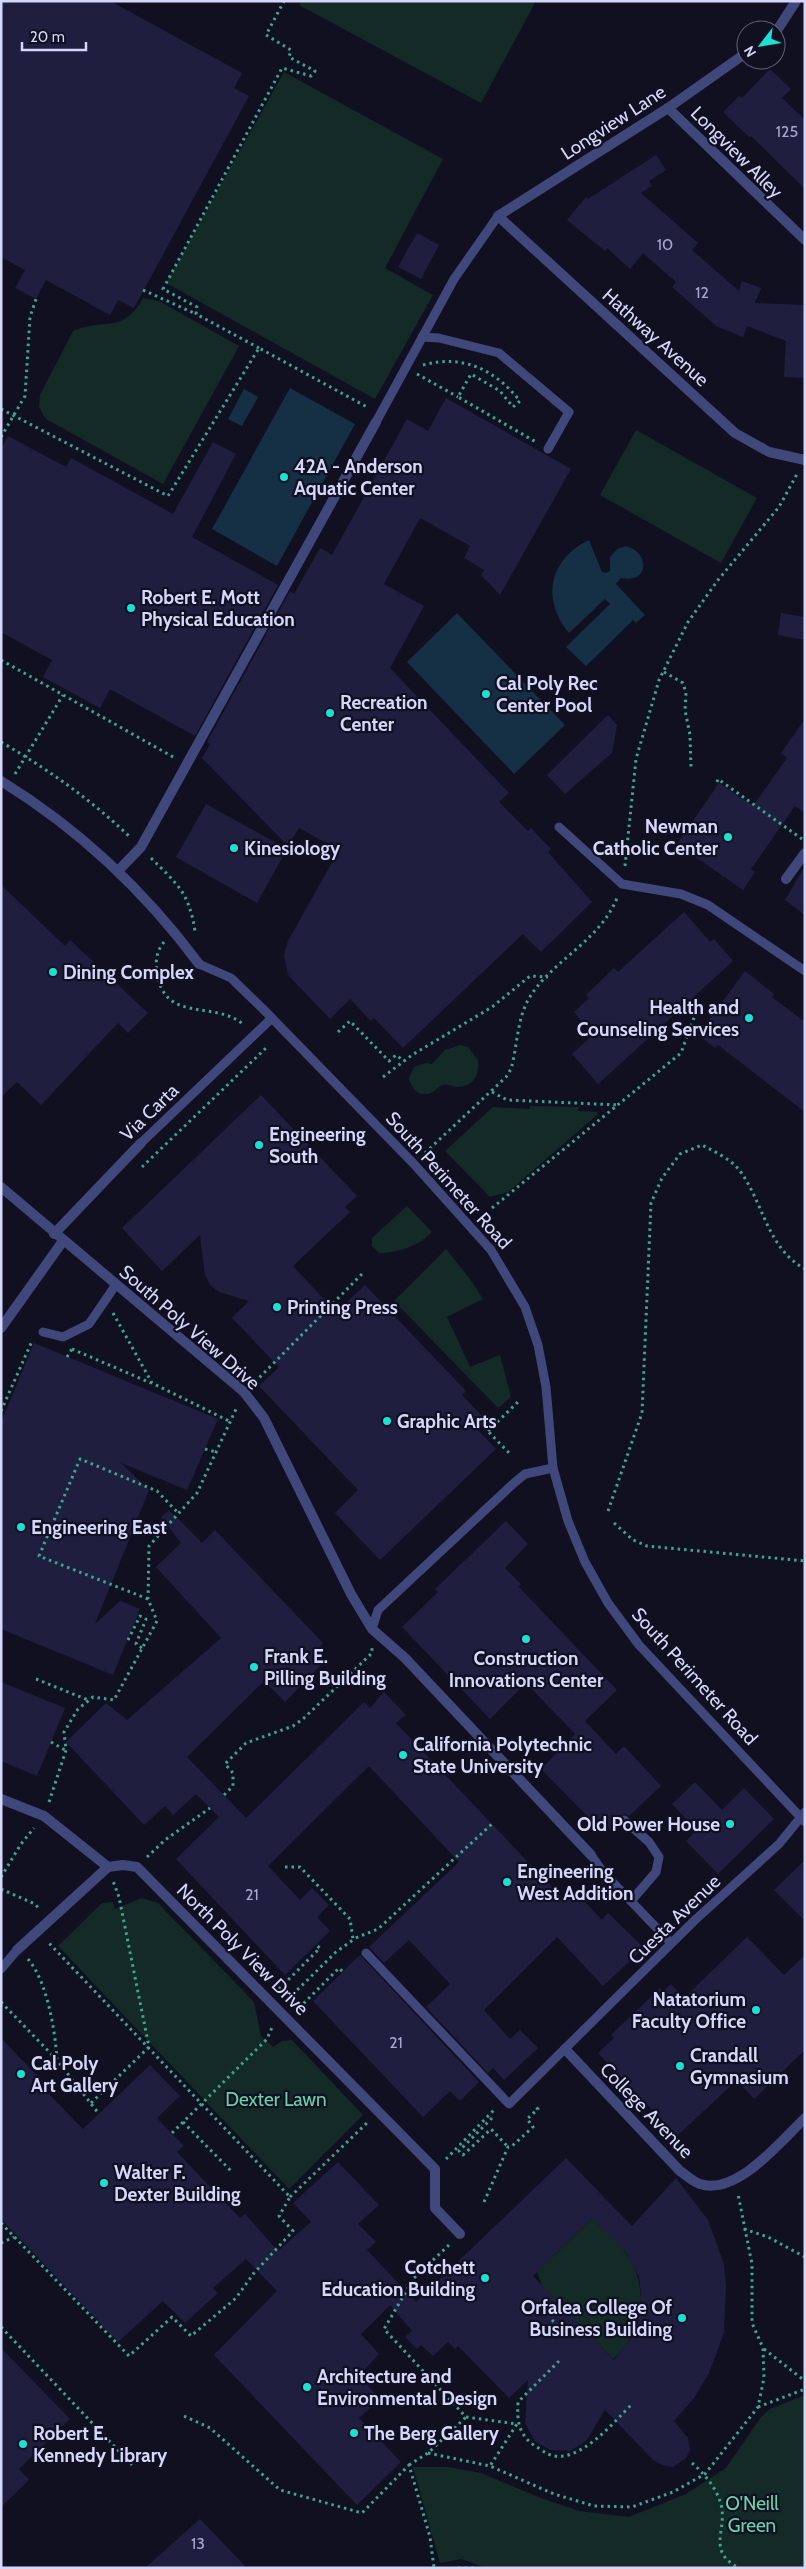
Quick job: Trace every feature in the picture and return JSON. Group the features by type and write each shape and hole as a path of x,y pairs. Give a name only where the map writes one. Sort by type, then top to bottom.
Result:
{"street":[{"path":"784,20 796,1"},
{"name":"Longview Lane","path":"498,216 668,108 736,60"},
{"name":"Longview Alley","path":"668,108 790,228 805,240"},
{"name":"Hathway Avenue","path":"498,216 735,433 769,452 805,460"},
{"path":"118,871 140,847 379,418"},
{"name":"South Perimeter Road","path":"4,783 72,828 135,886 175,931 199,964"},
{"path":"786,879 805,853"},
{"name":"Via Carta","path":"54,1234 141,1143"},
{"name":"South Poly View Drive","path":"1,1187 115,1286 244,1392 264,1418 351,1594 372,1629 405,1658 591,1855"},
{"path":"1,1328 63,1241"},
{"path":"1,1799 44,1816 108,1867"},
{"path":"17,1950 108,1867 124,1865 137,1867"},
{"name":"North Poly View Drive","path":"137,1867 435,2169"},
{"name":"College Avenue","path":"565,2049 680,2171 700,2184 720,2185 736,2181"},
{"path":"736,2181 805,2118"},
{"path":"435,2169 435,2208 460,2234"}],"lane":[{"path":"379,418 454,279 498,216"},
{"path":"422,337 439,338 499,353 569,412 548,449"},
{"path":"560,827 622,884 681,894 708,905 805,970"},
{"name":"South Perimeter Road","path":"199,964 230,978 272,1018 414,1163 491,1250 508,1275 524,1307 538,1345 546,1386 553,1468 577,1544 608,1603 639,1645 803,1817"},
{"name":"Via Carta","path":"141,1143 272,1018"},
{"path":"43,1332 63,1337 89,1324 115,1286"},
{"path":"372,1629 378,1610 514,1483 525,1474 553,1468"},
{"name":"Cuesta Avenue","path":"509,2104 671,1943 779,1844 803,1817"},
{"path":"624,1820 649,1842 659,1857 656,1872 631,1901"},
{"path":"591,1855 604,1872 671,1943"},
{"path":"2,1969 17,1950"},
{"path":"366,1953 509,2104"}],"path":[{"path":"196,314 197,307 163,288 282,68 311,76 315,71 289,56 291,50 266,35 284,1"},
{"path":"144,290 196,314 379,418"},
{"path":"1,437 25,396 30,317 36,299"},
{"path":"1,409 168,496 258,348"},
{"path":"404,370 417,374 422,365 452,361 473,366 499,378 520,401 513,407 500,391 471,374 458,397"},
{"path":"424,379 548,449"},
{"path":"414,1163 492,1092 511,1069 527,1003 548,977 602,924 613,908 622,884 636,759 650,707 663,672 688,622 718,580 779,507 805,460"},
{"path":"1,660 186,765"},
{"path":"663,672 683,683 686,693 685,710 690,735 692,768"},
{"path":"4,783 26,757 62,695"},
{"path":"1,742 50,770 105,813 184,891 194,923 199,964"},
{"path":"717,782 718,779 805,840"},
{"path":"194,923 175,931 162,944 155,961 158,980 166,994 178,1006 191,1010 214,1011 238,1020 246,1027"},
{"path":"383,1078 404,1061 492,1008 530,976 548,977"},
{"path":"492,1208 681,1053 695,1015"},
{"path":"338,1032 350,1021 389,1061 396,1055 404,1061"},
{"path":"137,1172 266,1048"},
{"path":"492,1092 507,1100 619,1105"},
{"path":"608,1511 642,1413 651,1203 662,1178 680,1154 702,1145 725,1158 739,1170 757,1198 780,1250 793,1262 805,1269"},
{"path":"1,1878 21,1844 44,1816 66,1750 64,1732 78,1709 92,1697 114,1700 157,1621 148,1599 149,1546 197,1493 244,1392 362,1274"},
{"path":"115,1286 112,1310 152,1383"},
{"path":"1,1411 30,1343 43,1332"},
{"path":"72,1349 152,1383 231,1422"},
{"path":"488,1431 519,1401"},
{"path":"480,1422 511,1455"},
{"path":"205,1449 216,1452"},
{"path":"148,1599 40,1556 80,1459 157,1491 179,1514"},
{"path":"614,1523 633,1540 647,1546 805,1561"},
{"path":"136,1644 146,1619 140,1616 128,1640 142,1648"},
{"path":"224,1795 233,1786 233,1773 225,1764 246,1743 293,1726 302,1719 372,1653 372,1629"},
{"path":"36,1679 88,1700"},
{"path":"51,1742 66,1750"},
{"path":"137,1867 165,1840 210,1808"},
{"path":"172,2134 267,2039 279,2011 287,2000 353,1939 378,1930 493,1823"},
{"path":"108,1867 119,1897 149,2047"},
{"path":"285,1867 300,1867 350,1919 353,1939 366,1953"},
{"path":"1,1889 35,1904 49,1920"},
{"path":"38,1931 290,2197"},
{"path":"290,1978 320,1948 316,1944"},
{"path":"32,1964 41,1983 56,2039 57,2060"},
{"path":"298,2009 339,1968 343,1972"},
{"path":"1,2002 57,2060 99,2114"},
{"path":"91,2103 149,2047"},
{"path":"435,2169 496,2109 509,2104"},
{"path":"484,2202 508,2147 512,2146 533,2127 527,2120 538,2110 534,2106"},
{"path":"1,2224 129,2356 172,2318 191,2336 236,2298 254,2273 293,2231 279,2216 290,2197 379,2112"},
{"path":"492,2118 459,2151 462,2155 490,2129 508,2147"},
{"path":"183,2122 233,2173"},
{"path":"428,2453 490,2466 554,2494 594,2506 632,2507 673,2492 705,2474 758,2407 764,2378 763,2348 752,2322 752,2264 736,2181"},
{"path":"744,2229 768,2237 805,2257"},
{"path":"460,2234 414,2278 384,2329 466,2417 517,2424 532,2443 549,2455 572,2456 593,2441 632,2404"},
{"path":"1,2243 14,2237"},
{"path":"552,2320 557,2325"},
{"path":"1,2327 132,2465"},
{"path":"763,2348 805,2381"},
{"path":"490,2466 517,2424 518,2402 559,2361"},
{"path":"758,2407 805,2389"},
{"path":"184,2416 210,2428 280,2490 362,2513 409,2466 428,2453 466,2417"},
{"path":"692,2463 705,2474 722,2508 718,2541 724,2555 740,2568"},
{"path":"409,2466 430,2538 434,2568"},
{"path":"458,2568 474,2568"}],"green space":[{"path":"301,1 536,1 481,103 299,5"},
{"path":"284,72 443,159 385,268 433,295 375,399 166,283"},
{"path":"143,298 159,301 239,346 163,484 46,419 39,407 40,395 73,331 84,327 120,321 128,317 136,309"},
{"path":"636,430 757,498 721,563 600,495"},
{"path":"460,1045 468,1047 478,1060 477,1074 472,1082 458,1087 447,1084 443,1085 427,1094 416,1091 409,1078 414,1067 426,1063 432,1064 445,1050"},
{"path":"530,1106 579,1107 578,1111 597,1112 598,1114 508,1192 490,1197 445,1151 493,1107 530,1109"},
{"path":"407,1206 432,1232 408,1248 394,1252 379,1253 372,1246 372,1238"},
{"path":"446,1249 483,1299 447,1317 470,1367 500,1355 511,1397 498,1408 394,1301"},
{"name":"Dexter Lawn","path":"142,1898 158,1903 254,2002 261,2036 273,2047 282,2041 292,2040 363,2115 289,2189 58,1946 102,1903 113,1902 115,1909"},
{"path":"592,2219 615,2240 627,2255 639,2282 641,2296 637,2323 623,2348 613,2359 542,2286 537,2272"},
{"name":"O'Neill Green","path":"805,2395 805,2568 487,2568 461,2559 440,2563 413,2467 448,2467 481,2473 538,2497 579,2511 629,2517 686,2494 726,2468 761,2417 770,2409"}],"water":[{"name":"42A - Anderson Aquatic Center","path":"290,388 355,424 277,566 212,529"},
{"path":"244,389 258,397 242,426 228,419"},
{"path":"589,540 602,572 610,571 610,557 617,549 626,546 640,555 643,561 641,573 637,577 630,579 621,578 616,584 645,615 636,623 633,620 586,666 566,647 610,604 605,599 569,633 560,620 552,594 558,569 565,558"},
{"name":"Cal Poly Rec Center Pool","path":"457,613 565,725 514,774 407,662"}],"building":[{"path":"1,1 110,1 242,73 234,88 249,96 134,308 118,300 110,315 46,280 36,299 15,288 25,270 1,257"},
{"path":"769,70 791,89 782,98 805,120 805,189 751,136 750,138 723,112 739,96 742,98"},
{"path":"656,155 666,170 649,181 652,186 641,193 698,243 692,250 739,291 742,281 761,288 755,303 805,305 805,378 784,377 786,341 747,326 743,337 716,326 672,287 676,282 643,253 630,269 607,248 605,251 567,220 586,197 588,199"},
{"path":"417,233 439,245 421,279 398,267"},
{"name":"Recreation Center","path":"446,398 571,469 500,595 481,575 484,570 464,558 470,546 420,518 384,584 424,606 390,668 509,793 499,802 528,831 531,828 551,849 548,852 592,902 541,952 523,934 403,1048 374,1018 371,1021 350,999 330,1019 288,975 284,955 288,941 339,850 299,828 288,846 202,758 210,744 207,742 290,591 294,594 320,548 332,555 407,419 428,431"},
{"name":"Robert E. Mott Physical Education","path":"8,436 66,467 71,458 173,514 213,442 236,454 192,537 278,585 195,736 110,689 100,708 43,677 52,660 1,632 1,449"},
{"path":"781,613 805,617 805,640 778,635"},
{"path":"608,715 617,725 612,753 565,794 547,775"},
{"name":"Newman Catholic Center","path":"805,719 805,813 795,806 751,869 755,872 743,890 677,844 719,783 753,806 787,758 781,753"},
{"name":"Kinesiology","path":"206,804 287,849 257,903 176,857"},
{"path":"805,866 805,915 785,900"},
{"name":"Dining Complex","path":"1,885 65,946 70,940 148,1013 128,1033 118,1023 41,1105 17,1082 1,1097"},
{"path":"684,912 710,942 714,939 733,961 598,1084 572,1054 593,1035 574,1012 589,998 586,995 614,968 618,972"},
{"path":"745,971 774,994 772,997 805,1022 805,1112 718,1045 715,1048 698,1035"},
{"path":"261,1095 357,1196 345,1207 350,1212 293,1266 336,1312 365,1285 466,1391 462,1395 485,1419 475,1427 496,1449 380,1560 335,1513 358,1490 259,1386 279,1367 232,1318 249,1301 219,1292 210,1285 205,1275 200,1235 162,1271 122,1228"},
{"name":"Engineering East","path":"34,1343 218,1419 187,1490 121,1463 149,1490 95,1624 120,1601 140,1609 113,1675 1,1629 1,1422"},
{"path":"169,1510 202,1543 215,1530 323,1643 311,1658 320,1666 285,1702 264,1681 187,1757 246,1818 364,1702 370,1708 384,1692 406,1715 396,1723 564,1900 575,1891 602,1920 608,1913 644,1948 603,1986 557,1937 484,2010 510,2039 520,2030 538,2048 504,2080 493,2068 488,2073 426,2007 450,1984 409,1940 384,1963 369,1947 459,1862 369,1766 268,1866 300,1900 312,1888 329,1905 317,1917 330,1931 285,1975 176,1859 219,1817 196,1794 173,1815 165,1806 144,1825 66,1742 106,1703 127,1720 221,1638 156,1567 181,1543 161,1517"},
{"name":"Construction Innovations Center","path":"506,1521 528,1544 505,1568 521,1584 519,1587 617,1690 585,1721 616,1754 624,1746 661,1786 629,1816 625,1814 620,1816 619,1824 612,1831 602,1822 596,1825 541,1769 575,1734 526,1683 490,1719 402,1627 438,1592 435,1589"},
{"path":"1,1682 65,1708 37,1776 1,1761"},
{"name":"Old Power House","path":"695,1782 722,1810 744,1788 774,1819 718,1874 686,1841 697,1830 672,1804"},
{"path":"805,1860 805,1921 774,1890"},
{"path":"747,1937 784,1975 805,1955 805,2050 754,2099 737,2080 677,2136 598,2053 614,2038 611,2035 660,1988 663,1991 671,1984 684,1998"},
{"path":"360,1955 479,2082 460,2101 450,2091 423,2117 313,2001"},
{"path":"1,2038 50,2089 47,2092 83,2129 150,2065 180,2096 157,2118 184,2146 177,2152 240,2218 245,2214 278,2251 311,2222 293,2203 338,2162 379,2205 358,2224 376,2242 367,2250 416,2302 566,2158 632,2226 676,2178 708,2220 724,2264 726,2286 724,2332 709,2373 694,2398 674,2421 688,2438 690,2450 686,2458 673,2467 662,2465 653,2460 605,2410 586,2441 570,2451 550,2450 535,2441 525,2423 528,2380 509,2398 458,2346 455,2349 448,2342 433,2356 421,2345 417,2349 405,2337 412,2331 390,2305 361,2334 379,2354 359,2376 380,2399 359,2418 401,2462 357,2505 214,2355 277,2291 246,2259 213,2288 218,2293 185,2323 163,2301 118,2342 1,2219","holes":["592,2219 626,2253 639,2277 641,2293 638,2323 630,2339 614,2360 533,2276"]},
{"name":"Robert E. Kennedy Library","path":"1,2348 70,2419 19,2469 29,2480 1,2507"},
{"path":"200,2519 247,2568 145,2568"}],"place":[{"name":"42A - Anderson Aquatic Center","path":"284,477"},
{"name":"Robert E. Mott Physical Education","path":"131,608"},
{"name":"Cal Poly Rec Center Pool","path":"486,694"},
{"name":"Recreation Center","path":"330,713"},
{"name":"Newman Catholic Center","path":"728,837"},
{"name":"Kinesiology","path":"234,848"},
{"name":"Dining Complex","path":"53,972"},
{"name":"Health and Counseling Services","path":"749,1018"},
{"name":"Engineering South","path":"259,1145"},
{"name":"Printing Press","path":"277,1307"},
{"name":"Graphic Arts","path":"387,1421"},
{"name":"Engineering East","path":"21,1527"},
{"name":"Construction Innovations Center","path":"526,1639"},
{"name":"Frank E. Pilling Building","path":"254,1667"},
{"name":"California Polytechnic State University","path":"403,1755"},
{"name":"Old Power House","path":"730,1824"},
{"name":"Engineering West Addition","path":"507,1882"},
{"name":"Natatorium Faculty Office","path":"756,2010"},
{"name":"Crandall Gymnasium","path":"680,2066"},
{"name":"Cal Poly Art Gallery","path":"21,2074"},
{"name":"Walter F. Dexter Building","path":"104,2183"},
{"name":"Cotchett Education Building","path":"485,2278"},
{"name":"Orfalea College Of Business Building","path":"682,2318"},
{"name":"Architecture and Environmental Design","path":"307,2387"},
{"name":"The Berg Gallery","path":"354,2433"},
{"name":"Robert E. Kennedy Library","path":"23,2444"}]}
